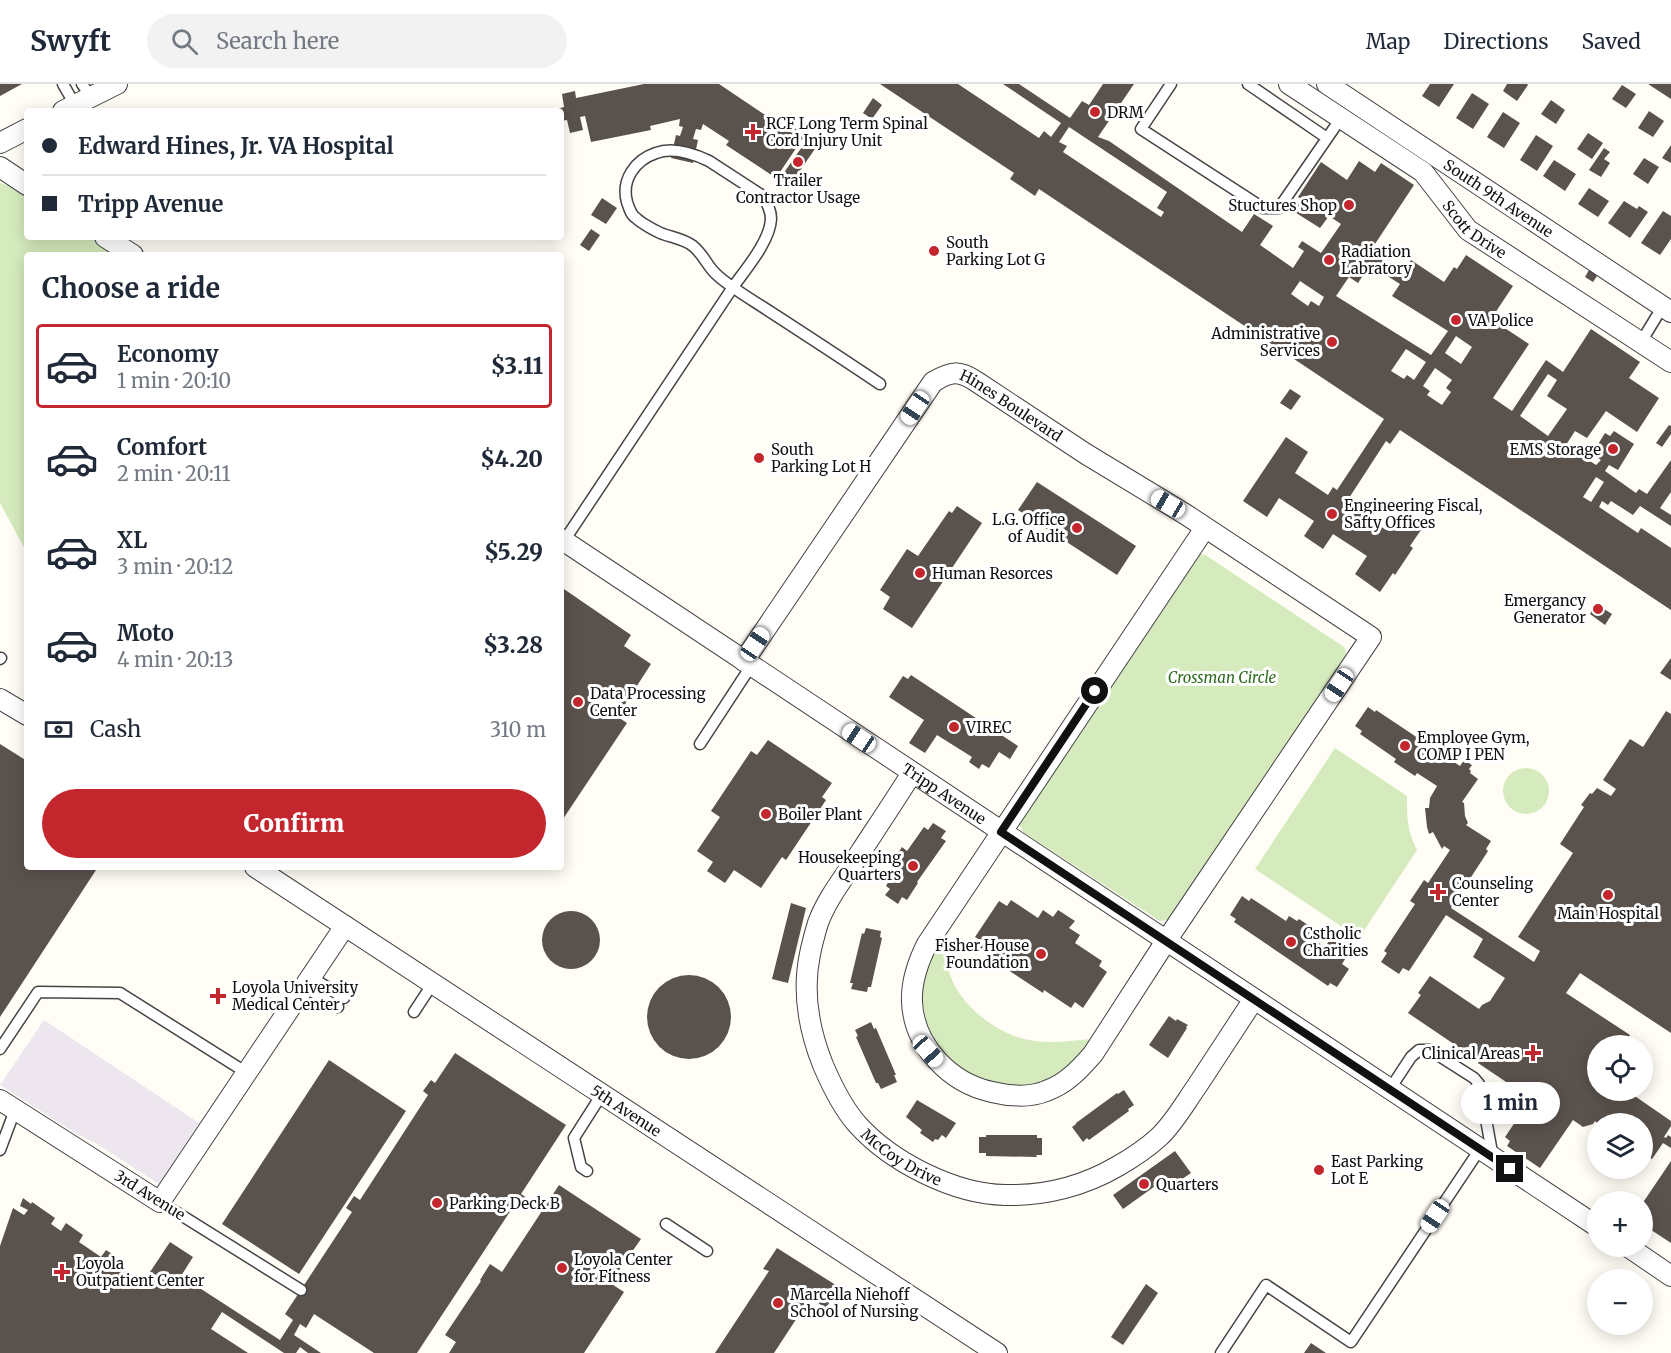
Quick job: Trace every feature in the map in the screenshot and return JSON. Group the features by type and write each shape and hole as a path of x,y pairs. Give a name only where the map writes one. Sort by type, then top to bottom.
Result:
{"street":[{"path":"78,99 117,84"},
{"name":"Scott Drive","path":"1289,84 1424,172 1468,230 1671,362"},
{"name":"South 9th Avenue","path":"1327,84 1668,304"},
{"path":"0,143 24,131"},
{"path":"0,167 24,183"},
{"path":"110,240 128,252"},
{"name":"Hines Boulevard","path":"747,664 933,382 950,372 962,374 978,382 1086,454 1185,514 1371,637 1166,941"},
{"path":"1166,941 1093,1054 1064,1082 1044,1092 1004,1095 978,1089 959,1080 928,1051 914,1017 912,1001 917,964 927,944 1204,528"},
{"name":"Tripp Avenue","path":"564,542 1587,1220"},
{"path":"0,699 24,713"},
{"name":"McCoy Drive","path":"912,773 818,922 806,986 809,1019 817,1050 840,1101 856,1123 875,1142 894,1155 946,1183 1004,1195 1066,1188 1093,1178 1117,1167 1159,1137 1177,1116 1254,999"},
{"name":"5th Avenue","path":"260,870 997,1353"},
{"path":"160,1202 345,926"},
{"name":"3rd Avenue","path":"8,1105 160,1202"},
{"path":"1643,1257 1671,1276"}],"lane":[{"path":"63,84 78,99"},
{"path":"1171,84 1141,129 1263,208 1279,208 1341,118"},
{"path":"1248,84 1327,138"},
{"path":"564,538 733,287 757,252 770,227 771,216 763,196 701,157 670,150 657,152 642,159 632,170 625,194 628,208 636,218 663,234 691,244 703,255 715,274 733,287 880,384"},
{"path":"1641,342 1668,304"},
{"path":"700,744 747,664"},
{"path":"308,982 341,1002"},
{"path":"414,1012 433,983"},
{"path":"0,1049 38,992 120,993 247,1072"},
{"path":"1221,1353 1266,1285 1351,1342 1486,1153 1482,1092 1474,1078 1430,1050 1419,1050 1411,1057 1390,1089"},
{"path":"587,1171 581,1167 574,1138 602,1094"},
{"path":"0,1150 8,1105"},
{"name":"3rd Avenue","path":"160,1202 301,1290"},
{"path":"666,1224 707,1251"}],"shaded area":[{"path":"44,1020 199,1123 159,1184 0,1085"}],"green space":[{"path":"0,183 24,196 24,240 94,240 112,252 24,252 24,547 0,503"},
{"name":"Crossman Circle","path":"1199,553 1207,556 1344,647 1346,652 1345,660 1171,918 1160,921 1024,833 1018,822"},
{"path":"1335,748 1407,796 1408,824 1417,850 1359,938 1255,869"},
{"path":"1531,768 1543,774 1548,782 1548,800 1543,808 1535,813 1521,814 1513,811 1506,804 1503,786 1506,778 1513,771"},
{"path":"940,939 944,941 947,965 953,981 960,994 981,1017 1007,1033 1035,1041 1094,1039 1081,1061 1042,1084 1016,1089 987,1084 961,1071 942,1054 928,1028 922,1000 925,970"}],"building":[{"path":"0,84 22,84 0,96"},
{"name":"RCF Long Term Spinal Cord Injury Unit","path":"644,84 719,84 792,133 794,128 805,135 776,178 726,145 729,141 703,124 701,130 696,129 693,139 698,140 693,163 671,158 676,135 680,136 683,127 679,126 680,119 650,126 651,130 591,142 585,116 580,117 583,130 570,133 567,120 564,120 564,108 560,108 564,107 562,94 575,91 576,98"},
{"path":"880,84 958,84 1039,138 1044,131 1051,137 1061,123 1003,84 1019,84 1070,118 1082,101 1089,105 1103,84 1134,84 1098,137 1109,141 1242,232 1254,214 1273,226 1260,245 1293,268 1304,251 1298,247 1302,241 1321,253 1341,224 1329,216 1320,228 1293,211 1301,199 1298,197 1321,162 1347,180 1359,161 1375,172 1381,163 1414,185 1373,247 1371,245 1367,250 1402,273 1411,260 1444,282 1454,267 1457,269 1466,255 1513,286 1491,319 1529,344 1493,398 1512,411 1546,360 1563,372 1591,329 1640,362 1629,378 1659,398 1637,432 1606,411 1587,438 1575,431 1566,445 1596,465 1601,460 1592,454 1605,433 1610,436 1614,431 1634,444 1618,470 1609,465 1605,471 1636,493 1639,489 1647,494 1671,460 1671,492 1660,508 1671,515 1671,526 1640,506 1633,515 1611,501 1608,505 1602,501 1599,507 1638,533 1641,528 1671,548 1671,610 1400,430 1390,444 1386,441 1349,498 1359,505 1356,510 1386,530 1399,511 1423,527 1410,546 1413,548 1395,575 1393,573 1380,592 1355,574 1367,556 1333,534 1323,549 1304,536 1314,521 1279,498 1267,517 1243,501 1286,437 1308,452 1295,473 1328,495 1333,487 1337,490 1384,419 1039,189 1035,196 1010,179 1014,173","holes":["1069,127 1167,192 1157,208 1164,212 1161,217 1063,152 1067,146 1059,142","1370,265 1400,284 1392,296 1448,331 1431,355 1336,296 1349,277 1358,283","1300,281 1324,297 1319,306 1311,301 1308,306 1291,294","1456,336 1472,347 1461,364 1445,353","1406,349 1426,362 1414,380 1407,375 1404,379 1391,371","1435,368 1452,380 1446,388 1451,392 1442,405 1427,395 1430,391 1423,386","1548,374 1557,380 1547,396 1567,409 1548,436 1520,416","1596,477 1604,482 1591,502 1583,497"]},
{"path":"1430,84 1454,84 1439,107 1422,96"},
{"path":"1507,84 1528,85 1517,101 1503,91"},
{"path":"1648,84 1671,84 1671,99"},
{"path":"1622,85 1636,94 1626,108 1612,99"},
{"path":"1472,93 1489,104 1473,129 1456,118"},
{"path":"873,98 882,105 872,119 863,113"},
{"path":"1551,100 1565,110 1556,124 1541,114"},
{"path":"1649,111 1664,121 1653,137 1638,128"},
{"path":"1503,112 1520,123 1504,148 1487,137"},
{"path":"1588,133 1603,143 1592,159 1577,149"},
{"path":"1536,135 1553,146 1537,171 1520,160"},
{"name":"Trailer Contractor Usage","path":"809,137 819,143 788,188 778,181"},
{"path":"1671,145 1671,163 1662,158"},
{"path":"1604,148 1610,152 1604,159 1610,163 1601,177 1589,170"},
{"path":"1644,158 1659,167 1648,184 1633,174"},
{"path":"1554,160 1576,174 1565,191 1543,176"},
{"path":"1589,188 1609,201 1598,217 1578,204"},
{"path":"602,198 617,208 606,224 591,215"},
{"path":"1624,201 1637,209 1639,206 1648,212 1630,238 1608,223"},
{"path":"1663,211 1671,216 1671,239 1660,255 1641,243"},
{"path":"591,229 600,235 589,251 580,245"},
{"path":"1589,270 1597,276 1593,282 1585,277"},
{"path":"1290,389 1301,396 1291,410 1280,403"},
{"path":"1669,425 1671,434 1662,447 1656,443"},
{"name":"L.G. Office of Audit","path":"1037,482 1136,546 1117,575 1018,510"},
{"name":"Human Resorces","path":"957,506 982,523 912,628 883,609 890,597 880,590 907,549 918,556 949,511 952,513"},
{"name":"Data Processing Center","path":"564,589 631,635 624,646 651,664 624,706 597,688 589,698 627,723 564,818"},
{"name":"Emergancy Generator","path":"1596,604 1612,614 1605,625 1590,614"},
{"path":"1671,658 1671,680 1660,673"},
{"name":"VIREC","path":"911,675 1018,746 1010,759 999,752 989,768 982,764 979,769 969,762 972,757 937,735 925,753 909,743 924,720 889,697 903,676 908,679"},
{"path":"1368,707 1460,766 1464,760 1472,765 1469,769 1470,773 1478,779 1462,802 1468,823 1466,825 1491,841 1486,849 1488,851 1451,908 1534,962 1540,951 1518,937 1573,853 1560,844 1584,807 1581,805 1597,788 1611,796 1616,789 1603,780 1630,739 1643,747 1666,711 1671,714 1671,1033 1580,973 1566,993 1630,1035 1587,1035 1587,1101 1642,1101 1671,1121 1671,1126 1664,1137 1668,1135 1671,1137 1671,1148 1663,1143 1653,1158 1653,1113 1587,1113 1587,1126 1583,1127 1573,1120 1540,1168 1507,1146 1510,1141 1505,1137 1524,1109 1474,1118 1467,1113 1465,1107 1471,1100 1518,1090 1408,1013 1421,995 1418,993 1430,976 1479,1009 1490,1001 1505,978 1473,957 1483,939 1446,915 1409,971 1403,968 1399,974 1381,962 1387,953 1384,951 1415,904 1410,901 1424,880 1428,883 1450,850 1444,846 1442,849 1433,832 1429,834 1427,827 1425,808 1429,808 1430,798 1437,786 1417,773 1415,776 1394,762 1396,759 1360,734 1362,731 1355,726"},
{"name":"Boiler Plant","path":"768,740 832,783 822,797 826,800 786,860 782,857 761,888 734,870 725,883 707,871 713,862 697,851 720,817 711,811 751,751 757,755"},
{"path":"0,744 24,759 24,870 96,870 0,1017"},
{"name":"Housekeeping Quarters","path":"933,823 946,831 941,838 946,841 907,900 902,897 898,904 885,895 890,889 886,886 900,862 895,858 902,847 907,851 924,827 928,830"},
{"name":"Cstholic Charities","path":"1242,896 1249,901 1251,898 1286,921 1289,916 1297,921 1299,919 1308,925 1306,928 1311,931 1308,936 1325,947 1331,938 1350,951 1342,964 1349,969 1337,987 1330,983 1328,986 1234,922 1236,919 1230,915"},
{"name":"Fisher House Foundation","path":"1011,900 1038,918 1043,910 1053,917 1058,910 1075,921 1069,928 1080,935 1075,943 1102,961 1099,966 1107,972 1083,1008 1075,1002 1071,1008 1044,990 1043,993 1005,968 1007,965 980,948 983,942 975,937 999,901 1007,906"},
{"path":"791,903 806,908 788,983 772,979"},
{"path":"571,911 587,916 595,924 600,940 595,956 587,964 571,969 555,964 547,956 542,940 547,924 555,916"},
{"name":"Housekeeping Quarters","path":"866,928 881,931 880,937 882,938 871,987 868,987 867,992 851,989 853,983 850,983 862,933 864,934"},
{"path":"689,975 712,982 724,994 731,1017 724,1040 712,1052 689,1059 666,1052 654,1040 647,1017 654,994 666,982"},
{"path":"1169,1016 1188,1025 1168,1058 1149,1045"},
{"path":"871,1022 874,1029 876,1028 896,1075 894,1075 897,1082 881,1089 876,1083 856,1037 858,1036 855,1030"},
{"name":"Parking Deck B","path":"455,1053 566,1125 521,1194 527,1198 519,1210 513,1207 417,1353 374,1353 314,1314 306,1328 300,1324 294,1335 321,1353 308,1353 300,1347 296,1353 284,1353 222,1312 211,1329 248,1353 0,1353 0,1246 13,1208 24,1215 28,1210 20,1206 23,1198 55,1218 51,1224 61,1231 66,1223 83,1235 79,1242 101,1257 106,1250 124,1262 119,1269 142,1284 170,1242 193,1257 181,1276 280,1340 293,1320 285,1314 352,1212 346,1208 354,1196 360,1200 428,1095 423,1091 431,1080 435,1083"},
{"path":"329,1060 406,1111 299,1274 222,1224"},
{"path":"1124,1090 1134,1105 1128,1109 1129,1111 1083,1142 1072,1127"},
{"path":"917,1100 956,1123 946,1138 942,1135 933,1142 920,1133 922,1130 906,1117"},
{"path":"986,1135 1037,1135 1037,1138 1042,1138 1042,1155 1036,1155 1037,1157 986,1156 986,1153 979,1153 979,1137 986,1137"},
{"name":"Quarters","path":"1175,1151 1191,1173 1169,1188 1165,1179 1123,1209 1113,1195"},
{"path":"1671,1161 1671,1243 1653,1231 1653,1191 1651,1191"},
{"name":"Loyola Center for Fitness","path":"559,1185 641,1239 610,1283 624,1292 584,1353 449,1353 456,1342 445,1335 490,1264 502,1272"},
{"name":"Marcella Niehoff School of Nursing","path":"777,1248 839,1287 826,1308 810,1298 774,1353 715,1353 769,1271 763,1269"},
{"path":"1146,1284 1158,1293 1123,1345 1111,1337"},
{"path":"1311,1343 1326,1353 1304,1353"}],"place":[{"name":"DRM","path":"1095,112"},
{"name":"RCF Long Term Spinal Cord Injury Unit","path":"753,132"},
{"name":"Trailer Contractor Usage","path":"798,162"},
{"name":"Stuctures Shop","path":"1349,205"},
{"name":"South Parking Lot G","path":"934,251"},
{"name":"Radiation Labratory","path":"1329,260"},
{"name":"VA Police","path":"1456,320"},
{"name":"Administrative Services","path":"1332,342"},
{"name":"EMS Storage","path":"1613,449"},
{"name":"South Parking Lot H","path":"759,458"},
{"name":"Engineering Fiscal, Safty Offices","path":"1332,514"},
{"name":"L.G. Office of Audit","path":"1077,528"},
{"name":"Human Resorces","path":"920,573"},
{"name":"Emergancy Generator","path":"1598,609"},
{"name":"Data Processing Center","path":"578,702"},
{"name":"VIREC","path":"954,727"},
{"name":"Employee Gym, COMP I PEN","path":"1405,746"},
{"name":"Boiler Plant","path":"766,814"},
{"name":"Housekeeping Quarters","path":"913,866"},
{"name":"Counseling Center","path":"1438,892"},
{"name":"Main Hospital","path":"1608,895"},
{"name":"Cstholic Charities","path":"1291,942"},
{"name":"Fisher House Foundation","path":"1041,954"},
{"name":"Loyola University Medical Center","path":"218,996"},
{"name":"Clinical Areas","path":"1533,1053"},
{"name":"East Parking Lot E","path":"1319,1170"},
{"name":"Quarters","path":"1144,1184"},
{"name":"Parking Deck B","path":"437,1203"},
{"name":"Loyola Center for Fitness","path":"562,1268"},
{"name":"Loyola Outpatient Center","path":"62,1272"},
{"name":"Marcella Niehoff School of Nursing","path":"778,1303"}],"route":[{"path":"1095,691 1001,832 1510,1169"}]}
